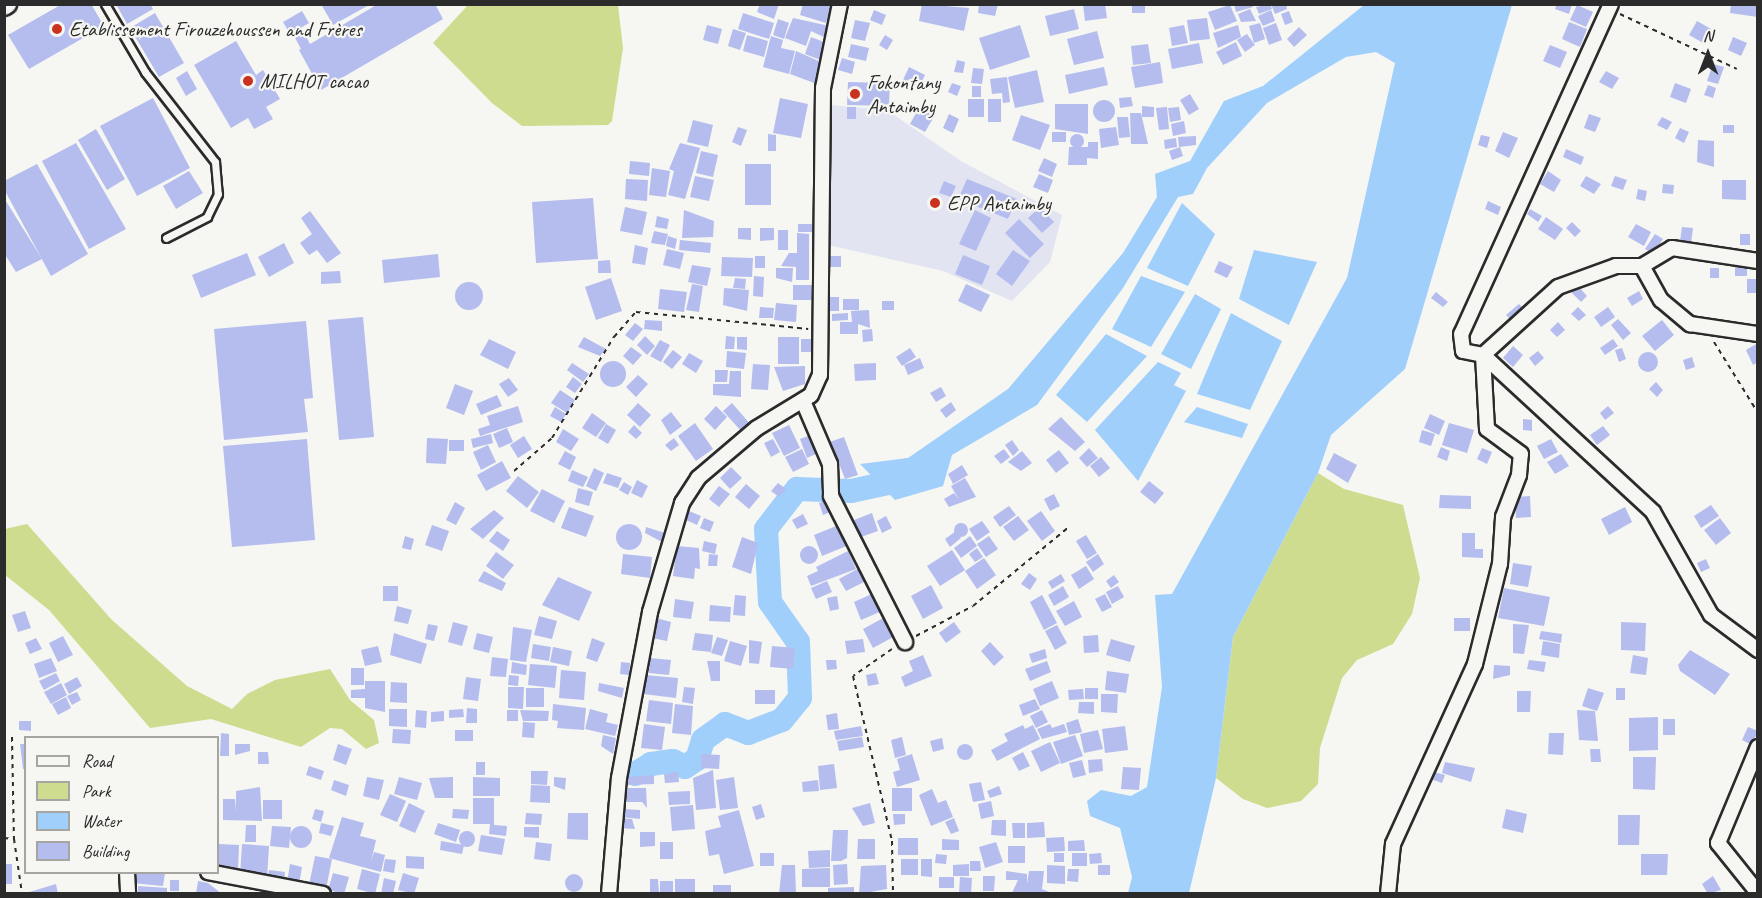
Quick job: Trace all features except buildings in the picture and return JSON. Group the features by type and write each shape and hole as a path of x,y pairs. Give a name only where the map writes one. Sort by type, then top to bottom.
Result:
{"street":[{"path":"609,894 618,782 650,612 682,503 698,478 757,428 803,400 820,375 822,330 819,183 823,88 840,4"},
{"path":"1610,7 1461,334 1463,351 1483,355 1653,512 1711,615 1758,650"},
{"path":"1483,355 1558,287 1616,266 1642,266 1672,248 1758,261"},
{"path":"1642,266 1661,300 1707,329 1758,334"},
{"path":"1388,894 1394,844 1475,664 1500,564 1503,517 1519,475 1521,454 1487,429 1483,355"},
{"path":"803,400 830,464 831,493 905,642"},
{"path":"1758,747 1718,843 1758,893"},
{"path":"127,874 128,894"},
{"path":"211,874 246,887 323,894"}],"lane":[{"path":"105,4 146,72 215,162 218,194 207,217 166,238"}],"path":[{"path":"1610,7 1737,69"},
{"path":"514,471 552,438 614,337 636,312 822,330"},
{"path":"1707,329 1758,413"},
{"path":"893,894 892,841 853,676 905,642 973,606 1070,526"},
{"path":"12,737 14,839 22,894"},
{"path":"4,838 14,839"}],"shaded area":[{"name":"EPP Antaimby","path":"831,105 887,110 961,161 1062,215 1050,262 1012,301 943,271 828,245"}],"green space":[{"path":"468,5 618,5 623,48 612,121 608,125 522,126 492,103 433,43"},
{"path":"1318,473 1344,489 1403,505 1420,578 1412,614 1393,644 1357,660 1342,678 1320,748 1318,784 1301,801 1267,808 1243,799 1216,778 1233,637"},
{"path":"27,524 111,619 187,686 232,709 247,694 275,680 330,669 350,700 374,720 379,743 366,749 342,729 330,728 301,747 211,719 150,728 49,610 5,575 5,529"}],"water":[{"path":"1364,5 1512,5 1405,369 1331,435 1318,473 1233,637 1216,778 1189,893 1128,893 1132,877 1120,828 1090,816 1087,801 1101,790 1131,796 1147,787 1162,687 1155,595 1172,594 1347,278 1395,63 1376,52 1346,57 1267,103 1207,168 1193,194 1178,197 1123,288 1037,405 952,455 943,486 895,500 860,464 908,458 1008,389 1123,253 1157,197 1155,174 1190,161 1224,101 1263,86"},
{"path":"1182,203 1215,234 1188,286 1147,268"},
{"path":"1254,250 1317,262 1289,325 1239,299"},
{"path":"1141,276 1185,292 1151,347 1112,329"},
{"path":"1195,294 1221,309 1191,369 1161,354"},
{"path":"1231,313 1282,341 1250,410 1197,394"},
{"path":"1106,334 1147,356 1087,422 1056,395"},
{"path":"1158,362 1181,373 1174,385 1186,391 1138,481 1095,430"},
{"path":"1197,407 1248,424 1242,438 1184,422"}],"waterway":[{"path":"635,774 651,764 673,761 685,767 697,759 703,740 725,724 748,733 782,720 800,698 798,642 770,602 766,529 797,489 851,491 888,483 908,470"}],"place":[{"name":"Etablissement Firouzehoussen and Frères","path":"57,29"},
{"name":"MILHOT cacao","path":"248,81"},
{"name":"Fokontany Antaimby","path":"855,94"},
{"name":"EPP Antaimby","path":"935,203"}]}
